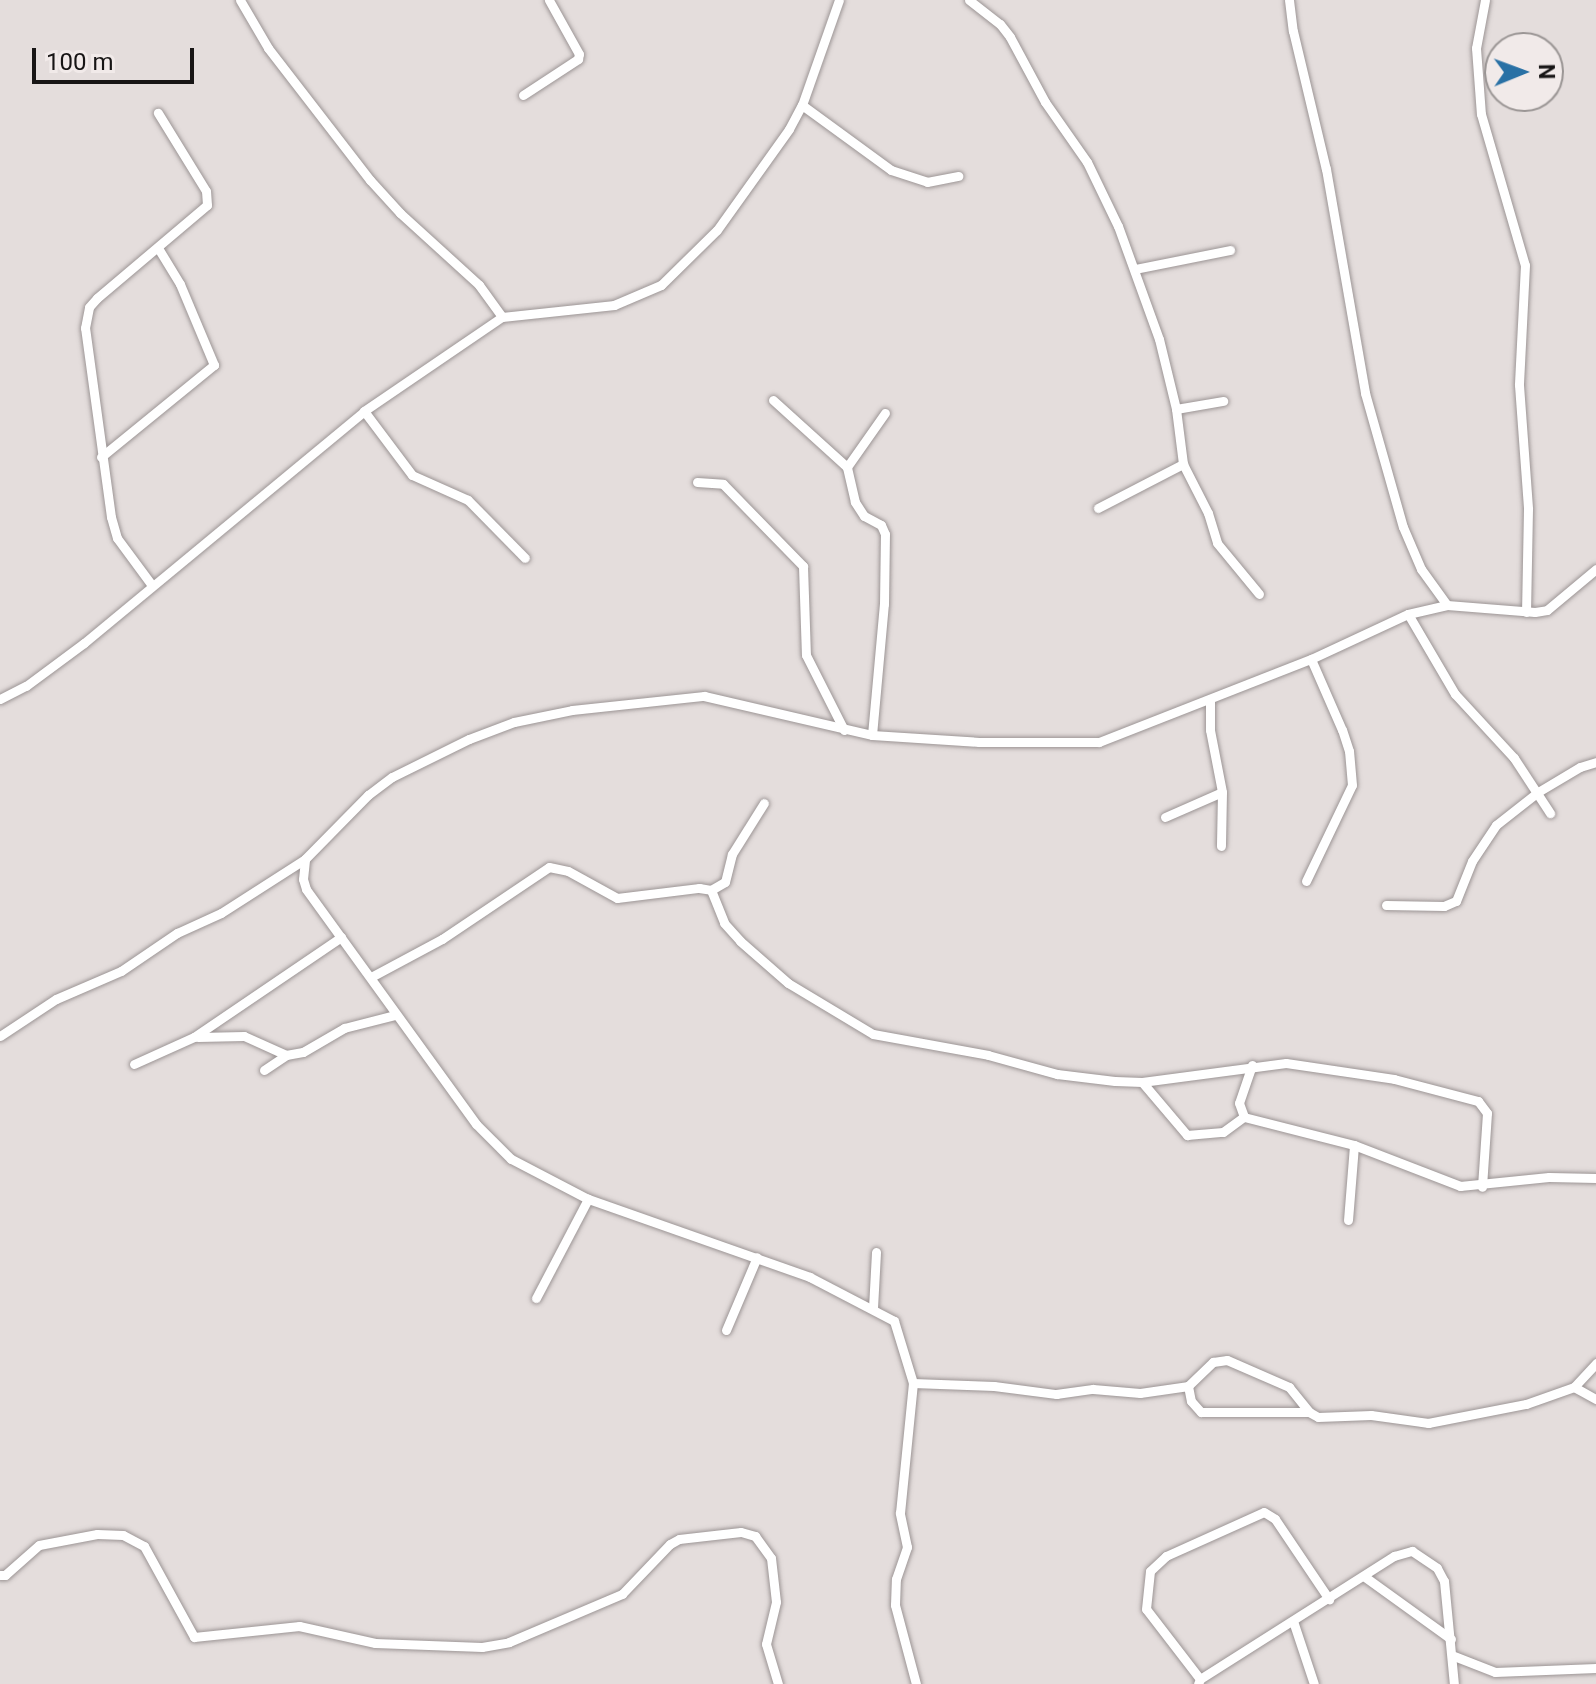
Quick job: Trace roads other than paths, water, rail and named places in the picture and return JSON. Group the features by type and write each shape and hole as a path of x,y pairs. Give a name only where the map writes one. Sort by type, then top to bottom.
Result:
{"street":[{"path":"240,0 268,48 370,180 400,213 479,285 502,317"},
{"path":"523,95 578,59 576,49 549,0"},
{"path":"0,699 26,686 84,643 151,584 364,411 502,317 614,305 661,285 717,230 741,200 802,105 839,0"},
{"path":"969,0 1000,24 1010,37 1045,102 1074,141 1118,226 1159,339 1176,409 1183,464 1208,513 1217,543 1259,594"},
{"path":"1289,0 1293,31 1326,169 1365,393 1411,549 1447,605"},
{"path":"1485,0 1476,48 1481,114 1525,265 1519,385 1528,509 1526,612"},
{"path":"802,105 891,170 927,182 958,176"},
{"path":"151,584 114,528 101,457 85,318 97,298 200,215 208,200 206,191 158,113"},
{"path":"101,457 213,370 214,365 180,284 158,248"},
{"path":"1135,269 1230,250"},
{"path":"773,400 847,467 855,502 864,516 881,525 885,534 884,604 872,735"},
{"path":"1176,409 1223,401"},
{"path":"364,411 412,475 468,500 525,558"},
{"path":"847,467 885,413"},
{"path":"1098,508 1183,464"},
{"path":"697,482 723,484 803,566 806,655 844,730"},
{"path":"0,1036 56,999 121,971 177,933 221,913 305,859 368,795 392,777 469,739 514,722 597,707 704,696 872,735 1085,744 1108,740 1210,700 1311,659 1408,614 1447,605 1526,612 1547,610 1596,569"},
{"path":"1408,614 1455,694 1514,758 1550,813"},
{"path":"1306,881 1352,785 1349,751 1311,659"},
{"path":"1210,700 1210,730 1222,792 1221,846"},
{"path":"1386,905 1444,906 1456,901 1472,861 1496,825 1538,792 1580,767 1596,762"},
{"path":"1165,817 1222,792"},
{"path":"371,977 442,939 549,867 568,871 617,898 711,890 725,882 732,854 764,803"},
{"path":"305,859 303,879 306,889 476,1124 501,1151 531,1171 588,1199 810,1277 873,1308 897,1326 913,1383 900,1513 907,1547 895,1590 898,1624 916,1684"},
{"path":"711,890 724,923 740,941 788,983 873,1034 988,1055 1057,1074 1142,1082 1252,1065 1321,1066 1394,1079 1482,1103 1487,1113 1482,1187"},
{"path":"134,1064 194,1037 341,937"},
{"path":"264,1070 286,1055 303,1052 355,1023 395,1015"},
{"path":"194,1037 244,1036 286,1055"},
{"path":"1244,1117 1239,1103 1252,1065"},
{"path":"1142,1082 1187,1135 1223,1132 1244,1117 1354,1145 1460,1186 1482,1187 1549,1177 1596,1178"},
{"path":"1348,1220 1354,1145"},
{"path":"536,1298 588,1199"},
{"path":"873,1308 876,1252"},
{"path":"726,1330 757,1257"},
{"path":"913,1383 994,1386 1056,1394 1093,1389 1140,1393 1188,1386 1213,1362 1240,1362 1289,1387 1309,1412 1318,1417 1371,1415 1428,1423 1526,1404 1574,1387 1596,1363"},
{"path":"1188,1386 1191,1401 1201,1412 1309,1412"},
{"path":"1574,1387 1596,1399"},
{"path":"1329,1599 1275,1519 1264,1512 1166,1556 1150,1571 1146,1609 1199,1682 1405,1552 1412,1551 1437,1568 1444,1581 1454,1656 1454,1684"},
{"path":"0,1575 5,1575 39,1545 97,1534 123,1535 144,1546 194,1637 299,1626 375,1643 482,1647 509,1642 622,1594 670,1544 679,1539 741,1532 755,1536 771,1558 776,1602 766,1644 776,1666 778,1684"},
{"path":"1365,1577 1451,1639"},
{"path":"1293,1621 1314,1684"},
{"path":"1454,1656 1495,1672 1596,1668"}]}
